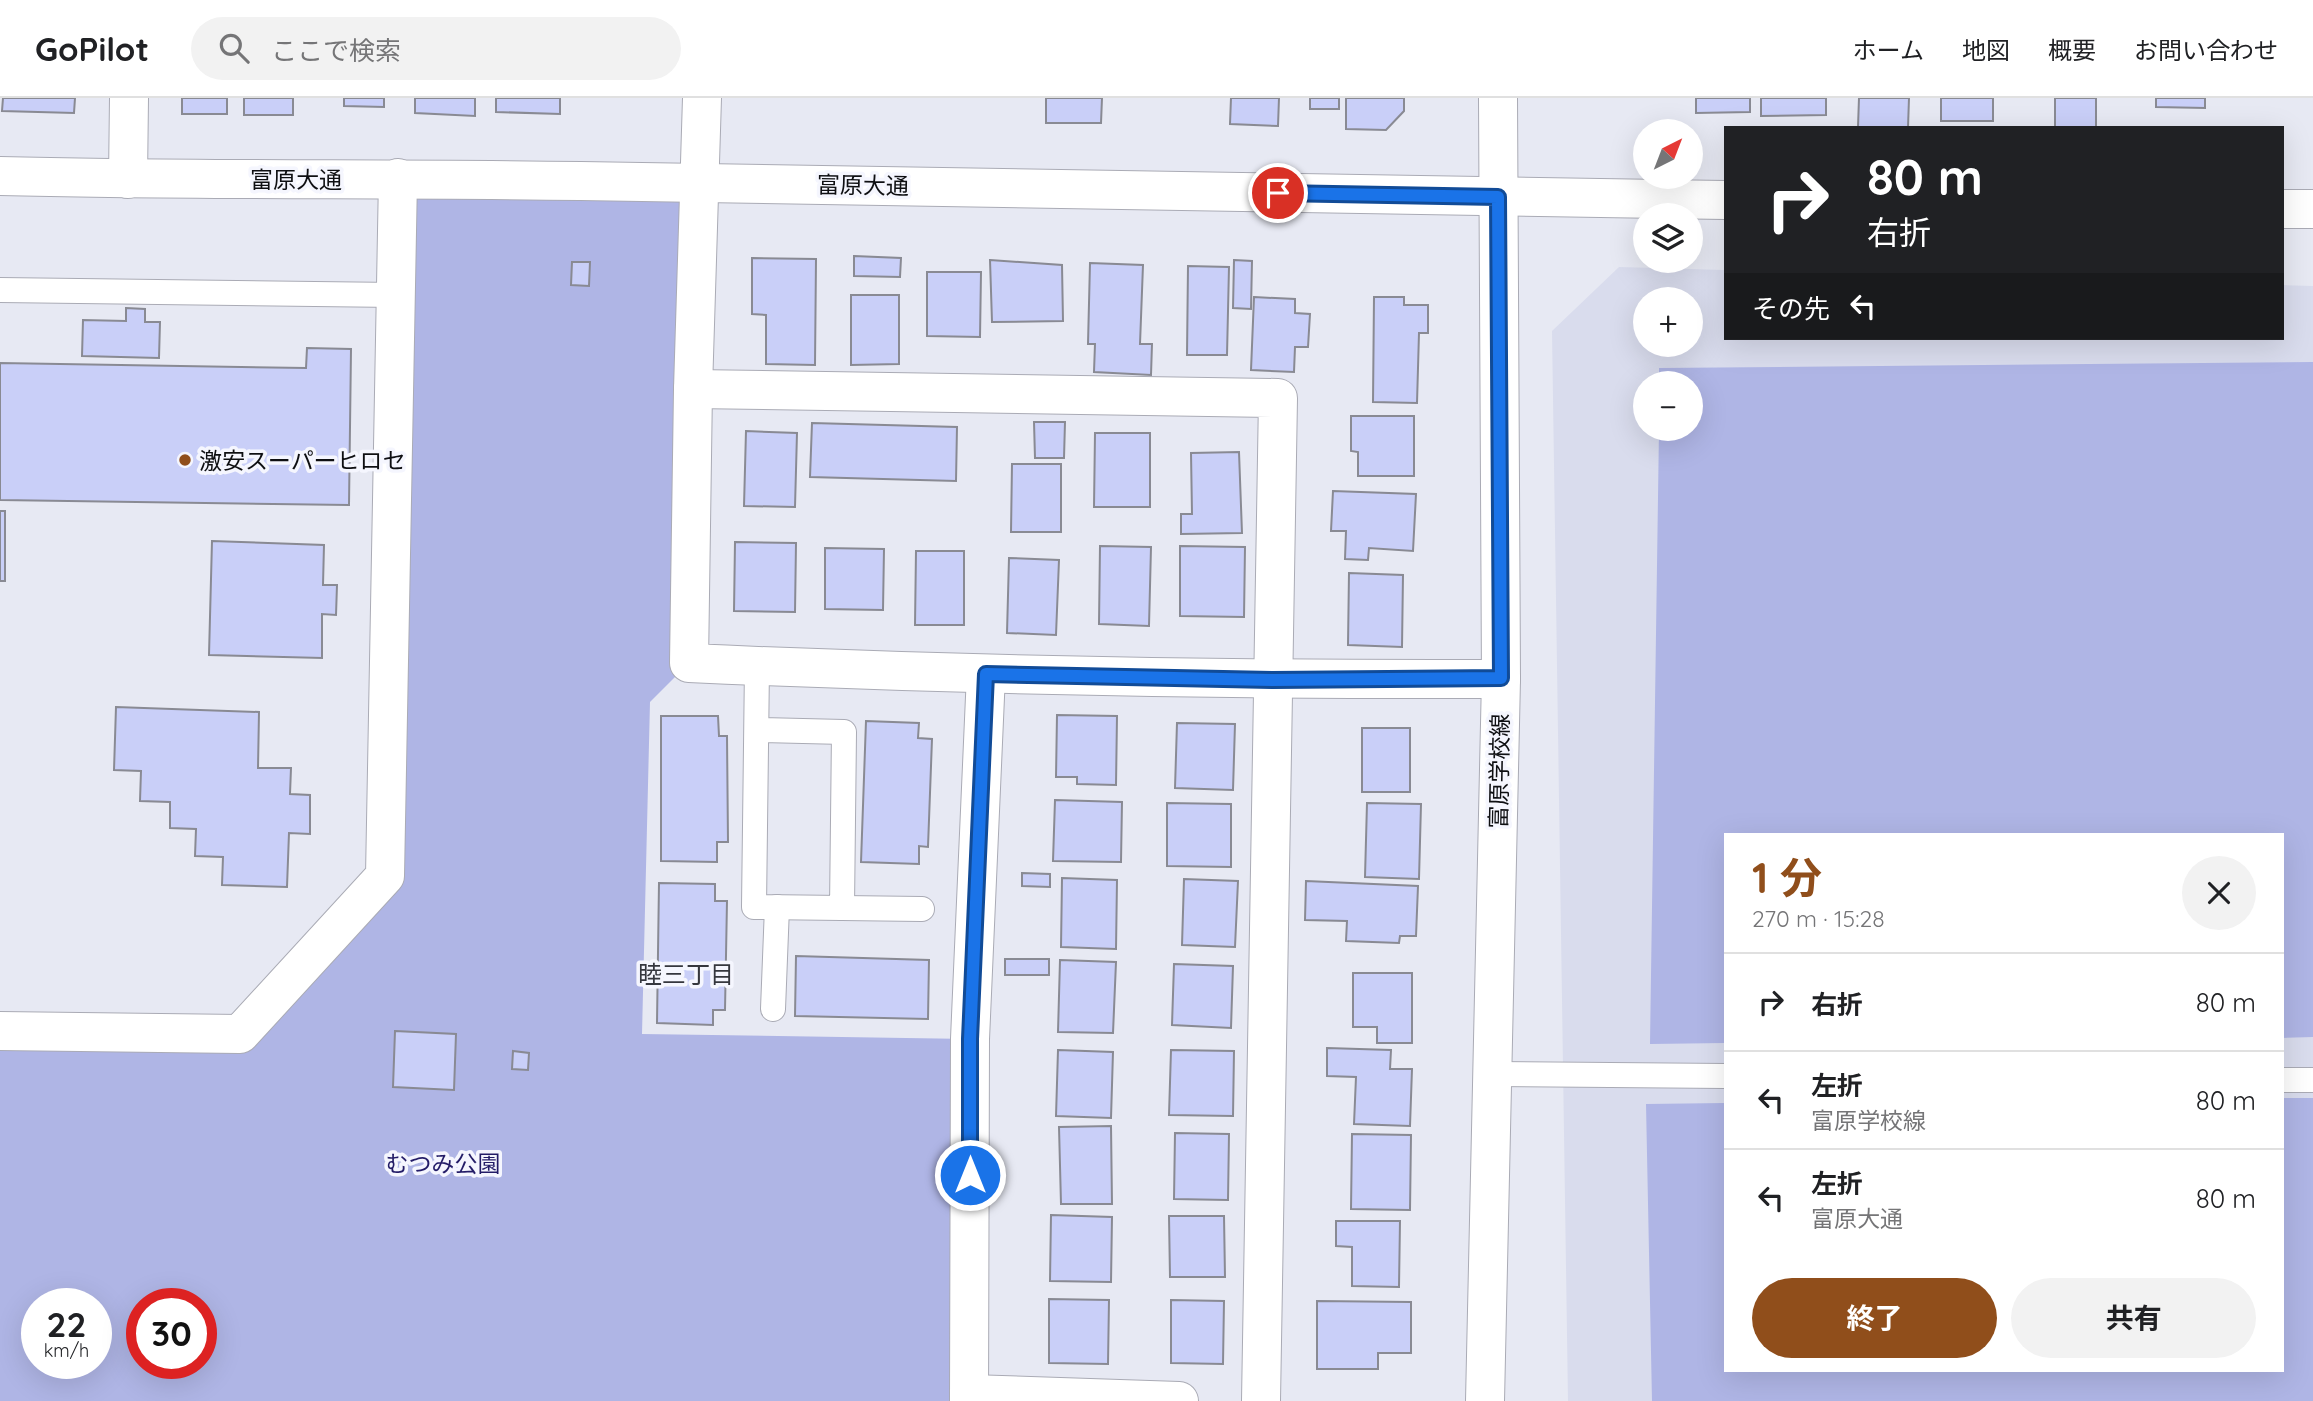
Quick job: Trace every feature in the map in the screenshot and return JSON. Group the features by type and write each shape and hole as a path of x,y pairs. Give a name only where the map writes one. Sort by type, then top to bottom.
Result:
{"street":[{"path":"128,179 129,98"},
{"path":"702,98 693,389 689,663 986,674 1273,680 1501,678"},
{"name":"富原学校線","path":"1485,1401 1501,678 1498,98"},
{"name":"富原大通","path":"0,176 699,182 1724,200"},
{"path":"0,1031 240,1034 385,876 398,178"},
{"path":"2284,209 2313,209"},
{"path":"693,389 1278,398 1261,1401"},
{"path":"986,674 970,1039 969,1398 1179,1401"}],"lane":[{"path":"0,290 396,295"},
{"path":"757,666 754,907 922,909"},
{"path":"757,730 844,732 842,908"},
{"path":"773,1009 777,907"},
{"path":"1492,1074 1724,1076"},
{"path":"2284,1080 2313,1080"}],"shaded area":[{"path":"1619,267 1633,267 1633,273 1703,273 1703,269 1724,270 1724,340 2284,340 2284,285 2313,286 2313,1401 1568,1401 1552,331"}],"green space":[{"name":"むつみ公園","path":"398,178 699,182 689,663 650,702 642,1034 970,1039 968,1401 0,1401 0,1031 240,1034 385,876"},
{"path":"2313,362 2313,1037 2284,1038 2284,833 1724,833 1724,1043 1650,1044 1659,441 1703,441 1703,371 1659,371 1659,368"},
{"path":"2284,1098 2313,1098 2313,1401 1652,1401 1646,1104 1724,1103 1724,1372 2284,1372"}],"building":[{"path":"3,98 75,98 74,113 2,111"},
{"path":"182,98 227,98 227,114 182,114"},
{"path":"244,98 293,98 293,115 244,115"},
{"path":"344,98 384,98 384,107 344,106"},
{"path":"415,98 475,98 475,116 415,113"},
{"path":"496,98 560,98 560,114 496,112"},
{"path":"1046,98 1102,98 1101,123 1046,123"},
{"path":"1231,98 1279,98 1278,126 1230,124"},
{"path":"1310,98 1339,98 1339,109 1310,109"},
{"path":"1346,98 1404,98 1404,111 1386,130 1346,129"},
{"path":"1696,98 1750,98 1750,112 1696,113"},
{"path":"1761,98 1826,98 1826,115 1761,116"},
{"path":"1859,98 1909,98 1908,126 1858,126"},
{"path":"1941,98 1993,98 1993,121 1941,121"},
{"path":"2055,98 2096,98 2096,126 2055,126"},
{"path":"2156,98 2205,98 2205,108 2156,107"},
{"path":"854,256 901,258 900,277 854,276"},
{"path":"752,258 816,259 815,365 766,364 766,315 752,314"},
{"path":"990,260 1062,265 1063,321 992,322"},
{"path":"1234,260 1252,261 1251,309 1233,308"},
{"path":"572,262 590,262 589,286 571,285"},
{"path":"1090,263 1143,265 1140,344 1152,344 1151,375 1094,372 1095,344 1088,344"},
{"path":"1188,266 1229,267 1227,355 1187,355"},
{"path":"927,272 981,272 980,337 927,336"},
{"path":"851,295 899,295 899,364 851,365"},
{"path":"1254,297 1295,299 1295,313 1310,314 1308,347 1295,347 1294,372 1251,370"},
{"path":"1374,297 1404,297 1404,305 1428,305 1428,333 1419,333 1417,403 1373,402"},
{"path":"126,308 145,309 145,322 160,322 159,358 82,356 83,320 126,321"},
{"path":"307,348 351,349 349,505 0,500 0,363 306,368"},
{"path":"1351,416 1414,416 1414,476 1358,476 1358,452 1351,451"},
{"path":"1034,422 1065,422 1064,458 1035,458"},
{"path":"812,423 957,427 956,481 810,477"},
{"path":"746,431 797,433 795,507 744,506"},
{"path":"1095,433 1150,433 1150,507 1094,507"},
{"path":"1239,452 1242,533 1181,534 1181,514 1192,514 1191,453"},
{"path":"1012,464 1061,464 1061,532 1011,532"},
{"path":"1333,491 1416,494 1413,551 1369,548 1368,560 1345,559 1346,531 1331,531"},
{"path":"0,511 5,511 5,581 0,581"},
{"path":"212,541 324,545 323,585 337,585 336,615 322,614 322,658 209,655"},
{"path":"735,542 796,543 795,612 734,611"},
{"path":"1100,546 1151,547 1149,626 1099,624"},
{"path":"1180,546 1245,547 1244,617 1180,616"},
{"path":"825,548 884,549 883,610 825,609"},
{"path":"916,551 964,551 964,625 915,625"},
{"path":"1009,558 1059,560 1056,635 1007,633"},
{"path":"1349,573 1403,575 1402,647 1348,645"},
{"path":"116,707 259,712 258,768 291,768 290,794 310,795 310,834 289,833 287,887 222,885 223,857 195,856 196,829 170,828 170,802 140,801 141,771 114,770"},
{"path":"1057,715 1117,716 1116,785 1077,784 1077,777 1056,777"},
{"path":"661,716 718,716 719,736 727,736 728,842 717,842 717,862 661,861"},
{"path":"866,721 919,723 918,738 932,739 928,847 919,846 919,864 861,862"},
{"path":"1177,723 1235,724 1233,790 1175,788"},
{"path":"1362,728 1410,728 1410,792 1362,792"},
{"path":"1055,800 1122,802 1121,862 1053,861"},
{"path":"1167,803 1231,804 1231,867 1167,866"},
{"path":"1367,803 1421,804 1419,879 1365,877"},
{"path":"1022,873 1050,874 1050,887 1022,886"},
{"path":"1062,878 1117,880 1116,949 1061,947"},
{"path":"1184,879 1238,881 1235,947 1182,945"},
{"path":"1306,881 1418,886 1416,936 1400,936 1399,943 1346,941 1347,921 1305,920"},
{"path":"659,883 715,884 715,901 727,901 725,1010 713,1010 713,1025 657,1023"},
{"path":"796,956 929,960 928,1019 795,1016"},
{"path":"1005,959 1049,959 1049,975 1005,975"},
{"path":"1060,960 1116,962 1113,1033 1058,1032"},
{"path":"1174,964 1233,966 1231,1028 1172,1025"},
{"path":"1353,973 1412,973 1412,1043 1377,1043 1377,1027 1353,1027"},
{"path":"395,1031 456,1034 454,1090 393,1087"},
{"path":"1327,1048 1391,1050 1390,1069 1412,1069 1410,1126 1354,1124 1356,1077 1327,1076"},
{"path":"1058,1050 1113,1052 1111,1118 1056,1116"},
{"path":"1171,1050 1234,1051 1233,1116 1169,1115"},
{"path":"513,1051 529,1053 528,1070 512,1069"},
{"path":"1111,1126 1112,1204 1061,1204 1059,1127"},
{"path":"1175,1133 1229,1134 1228,1200 1174,1199"},
{"path":"1352,1134 1411,1135 1410,1210 1351,1209"},
{"path":"1051,1215 1112,1217 1111,1282 1050,1281"},
{"path":"1169,1216 1224,1216 1225,1277 1170,1277"},
{"path":"1336,1221 1400,1221 1399,1287 1352,1286 1352,1247 1336,1246"},
{"path":"1049,1299 1109,1300 1108,1364 1049,1363"},
{"path":"1171,1300 1224,1301 1223,1364 1171,1363"},
{"path":"1317,1301 1411,1302 1411,1353 1378,1353 1378,1369 1317,1369"}],"place":[{"name":"激安スーパーヒロセ","path":"185,460"}],"district":[{"name":"睦三丁目","path":"686,974"}],"route":[{"path":"970,1175 970,1039 986,674 1273,680 1501,678 1498,197 1278,193"}]}
